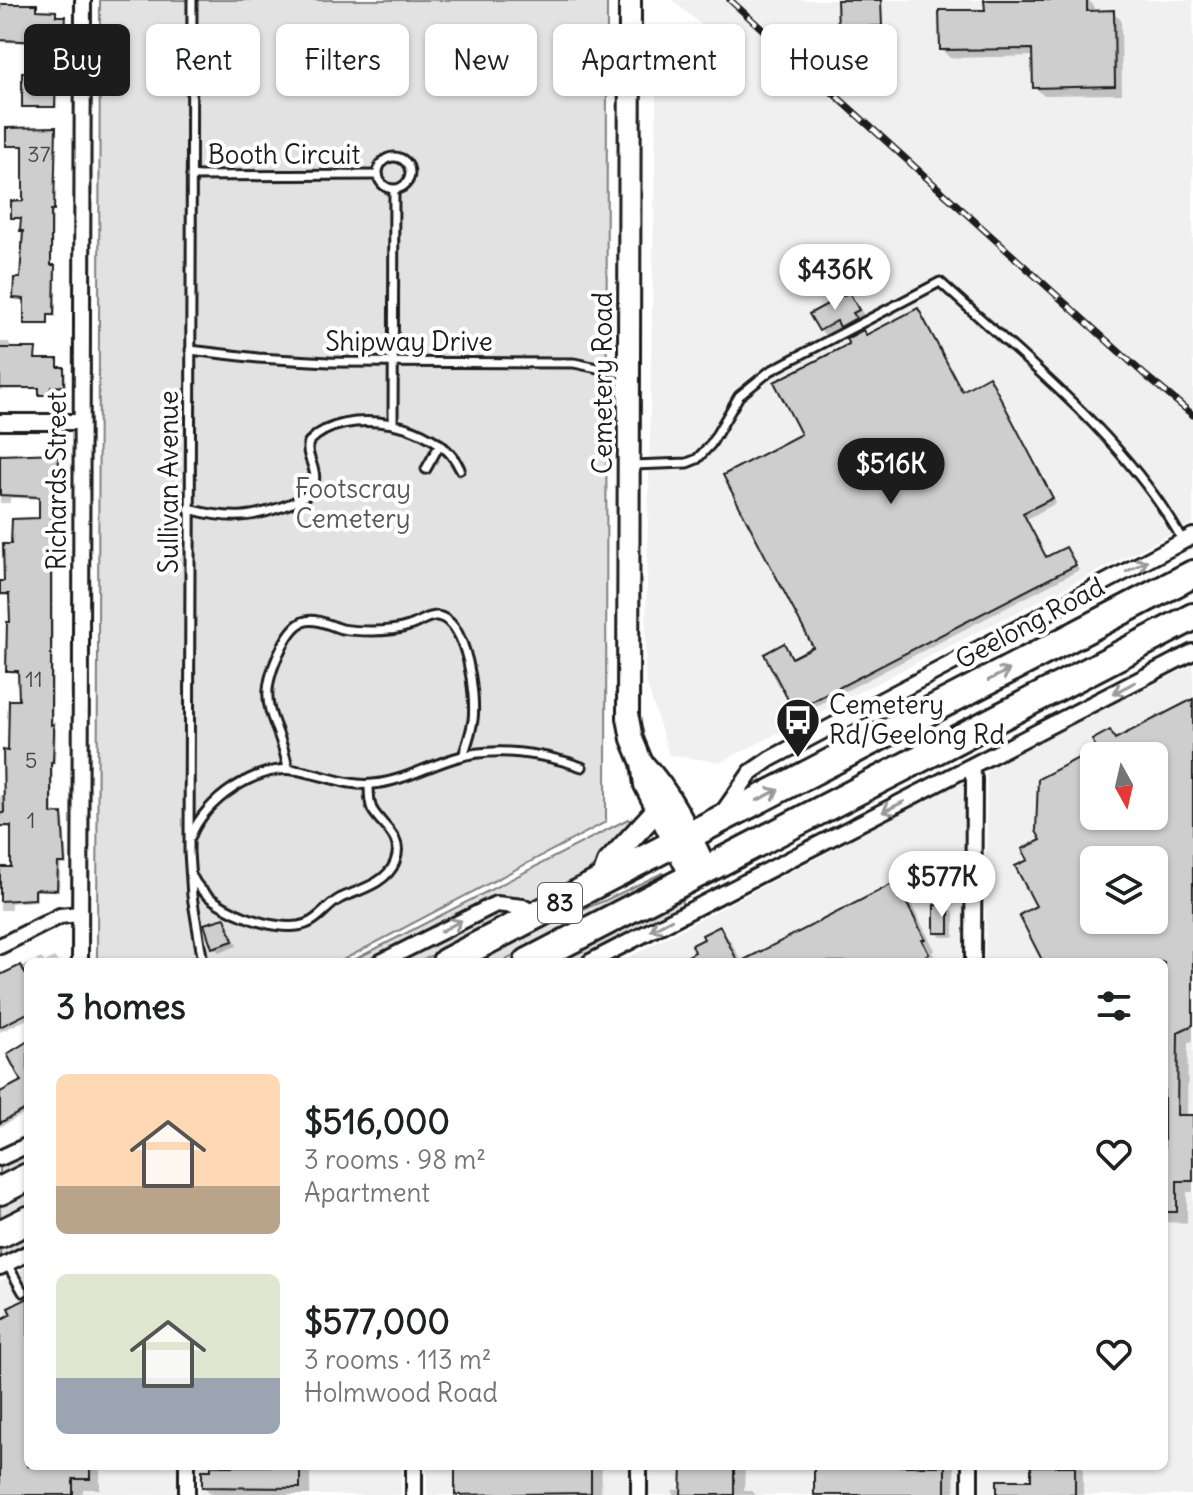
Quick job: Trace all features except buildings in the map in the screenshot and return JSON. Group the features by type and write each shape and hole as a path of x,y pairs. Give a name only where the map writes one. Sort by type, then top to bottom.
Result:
{"highway":[{"name":"Geelong Road","path":"454,958 1193,574"},
{"name":"83","path":"536,958 1193,617"},
{"path":"0,1191 24,1179"},
{"path":"0,1234 24,1222"}],"street":[{"name":"Richards Street","path":"80,958 83,0"},
{"name":"Cemetery Road","path":"630,0 627,692 632,739 642,763 645,785 656,811 682,839"},
{"path":"0,422 81,422"},
{"name":"Geelong Road","path":"716,821 759,765 1188,538"},
{"path":"598,958 1193,652"},
{"name":"Cemetery Road","path":"642,763 654,776 700,874 719,894"},
{"path":"970,768 974,779 973,958"},
{"path":"833,804 867,820"},
{"path":"601,882 608,863 656,811"},
{"path":"389,958 496,904 523,907 537,915"},
{"path":"0,946 60,916 79,914"},
{"path":"0,1158 24,1146"},
{"path":"4,1266 24,1255"},
{"path":"187,1470 187,1495"},
{"path":"414,1470 414,1495"},
{"path":"639,1470 639,1495"},
{"path":"970,1470 970,1495"}],"lane":[{"name":"Sullivan Avenue","path":"192,0 189,867 202,958"},
{"path":"390,158 406,162 410,170 410,179 403,187 394,190 383,186 378,175 381,163 390,158"},
{"name":"Booth Circuit","path":"191,176 378,175"},
{"name":"Booth Circuit","path":"393,423 394,190"},
{"path":"629,465 687,463 697,459 711,444 739,396 763,376 940,282 1086,417 1143,478 1188,538"},
{"name":"Shipway Drive","path":"190,350 272,359 574,363 628,374"},
{"path":"189,509 222,517 248,517 268,513 302,499 310,493 315,480 315,468 307,449 314,437 351,424 393,423 422,433 452,454 460,469"},
{"path":"426,469 440,444"},
{"path":"439,616 440,603"},
{"path":"288,769 283,746 269,715 267,697 269,680 278,656 295,628 311,620 354,631 386,631 439,616"},
{"path":"439,616 459,637 473,687 472,724 463,756"},
{"path":"189,852 197,823 220,797 249,780 288,769 369,785 463,756 494,753 532,755 582,767"},
{"path":"189,867 201,891 249,918 284,926 311,922 336,901 373,884 394,865 397,855 395,840 391,830 373,810 369,785"},
{"path":"4,1266 23,1292"}],"shaded area":[{"path":"672,0 1193,0 1193,523 721,762 669,755 645,678 656,96 745,96 745,24 700,24"},
{"path":"1193,665 1193,1495 981,1495 981,1470 1168,1470 1168,958 985,958 987,768"},
{"path":"966,779 966,958 628,958"},
{"path":"24,1268 24,1470 178,1470 178,1495 0,1495 0,1281"},
{"path":"198,1470 401,1470 401,1495 199,1495"},
{"path":"427,1470 632,1470 632,1495 427,1495"},
{"path":"647,1470 965,1470 965,1495 647,1495"}],"green space":[{"name":"Footscray Cemetery","path":"100,0 607,0 607,24 553,24 553,96 607,96 606,822 347,958 97,958 100,96 130,96 130,24 100,24"},
{"path":"628,819 635,825 589,870 563,889 528,902 489,897 371,958 358,958"},
{"path":"662,873 664,878 658,882 510,958 480,958 543,925"},
{"path":"680,899 683,904 583,958 561,958"},
{"path":"504,910 513,910 513,914 427,958 405,958"},
{"path":"24,1155 24,1165 0,1178 0,1167"},
{"path":"24,1193 24,1208 0,1220 0,1205"},
{"path":"24,1235 24,1245 0,1258 0,1247"}],"railway":[{"path":"730,0 1193,415"}],"place":[{"name":"Cemetery Rd/Geelong Rd","path":"798,759"}]}
